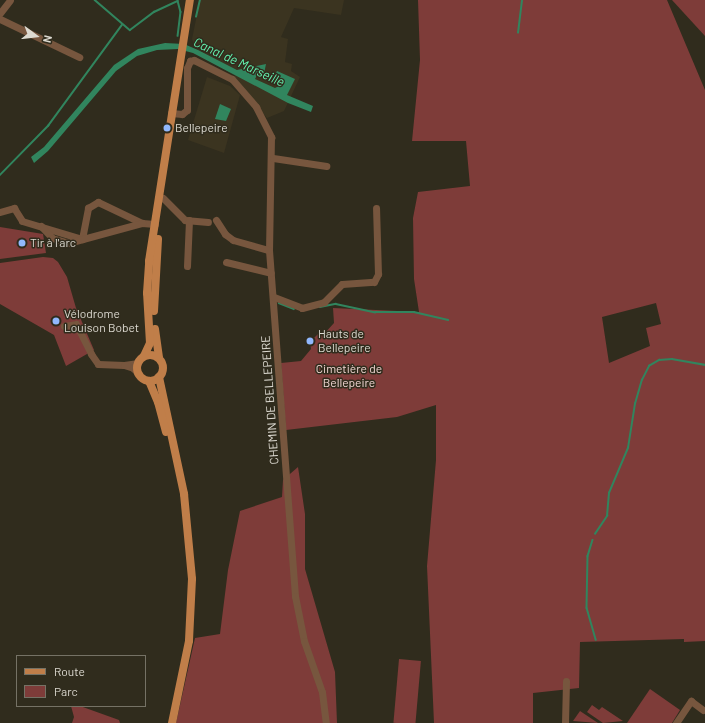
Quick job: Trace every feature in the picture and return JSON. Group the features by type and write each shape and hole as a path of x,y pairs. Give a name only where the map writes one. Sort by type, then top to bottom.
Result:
{"main road":[{"path":"172,723 189,641 192,579 185,502 159,377 163,365 159,358 153,294 163,198 190,0"},
{"path":"167,723 185,638 187,585 184,532 166,432 158,402 149,381 139,374 138,363 144,356 150,343 147,293 154,224 174,114"},
{"path":"144,356 151,354 159,358"},
{"path":"149,381 159,377"}],"street":[{"path":"0,13 10,0"},
{"path":"0,19 79,57"},
{"name":"CHEMIN DE BELLEPEIRE","path":"174,114 184,113 187,108 189,62 194,60 206,64 235,83 264,121 271,137 273,158 269,250 274,297 295,596 304,641 322,692 326,723"},
{"path":"273,158 326,166"},
{"path":"163,198 169,202 181,217 189,220 212,221 233,240 269,250"},
{"path":"82,239 86,212 95,203 103,202 142,223"},
{"path":"0,212 14,208 22,221 57,230 66,236 82,239 142,223 154,224"},
{"path":"274,297 302,308 324,302 342,284 374,282 378,274 376,208"},
{"path":"187,266 189,220"},
{"path":"226,262 271,273"},
{"path":"64,326 76,324 91,354 98,364 124,365 138,363"},
{"path":"124,365 133,368 139,374"},
{"path":"565,723 566,681"},
{"path":"676,723 691,701 703,710"}],"shaded area":[{"path":"200,0 344,0 341,15 294,8 281,37 288,39 285,62 292,64 291,71 300,77 284,111 267,118 234,77 237,70 198,50 200,46 194,44 192,39"},
{"path":"165,43 184,44 237,70 266,64 264,74 258,73 255,79 275,88 279,86 273,79 277,71 295,79 287,95 313,106 311,112 288,103 193,53 178,49 157,50 137,56 116,71 48,151 34,163 31,157 44,147 114,65 138,49"},
{"path":"207,77 230,86 240,95 224,153 188,140"},
{"path":"220,104 231,109 226,121 215,119"}],"green space":[{"name":"Cimetière de Bellepeire","path":"418,0 667,0 705,90 705,641 684,642 684,639 580,642 579,688 533,693 533,723 434,723 427,566 436,460 436,405 397,417 286,430 281,363 301,361 311,349 310,342 318,334 324,334 334,323 333,308 419,312 414,279 413,218 418,192 470,186 466,141 412,141 420,60","holes":["656,303 661,324 646,328 650,346 609,363 602,317"]},
{"path":"672,0 705,0 705,36"},
{"name":"Tir à l'arc","path":"0,227 43,234 46,253 0,259"},
{"name":"Vélodrome Louison Bobet","path":"43,257 53,258 58,262 67,277 76,308 94,350 66,366 54,335 0,304 0,263"},
{"path":"298,467 305,514 305,569 335,672 337,723 176,723 195,638 220,634 228,570 240,511 282,497 283,480"},
{"path":"399,659 421,661 415,723 393,723"},
{"path":"650,689 680,710 672,723 627,723"},
{"path":"592,705 599,710 602,707 623,721 603,723 587,712"},
{"path":"71,707 83,707 119,720 120,723 72,723 74,717"},
{"path":"580,711 598,723 573,721"}],"waterway":[{"path":"95,0 130,30 154,12 178,1 181,12 178,36"},
{"path":"196,17 200,0"},
{"path":"518,33 522,0"},
{"path":"0,175 48,126 122,25"},
{"path":"279,303 294,309"},
{"path":"320,307 336,304 375,312 414,312 448,320"},
{"path":"595,534 607,516 609,493 628,448 635,404 642,380 649,366 659,360 672,359 705,365"},
{"path":"593,540 588,556 587,608 596,640"}],"place":[{"name":"Bellepeire","path":"167,128"},
{"name":"Tir à l'arc","path":"22,243"},
{"name":"Vélodrome Louison Bobet","path":"56,321"},
{"name":"Hauts de Bellepeire","path":"310,341"}],"water label":[{"name":"Canal de Marseille","path":"239,62"}]}
